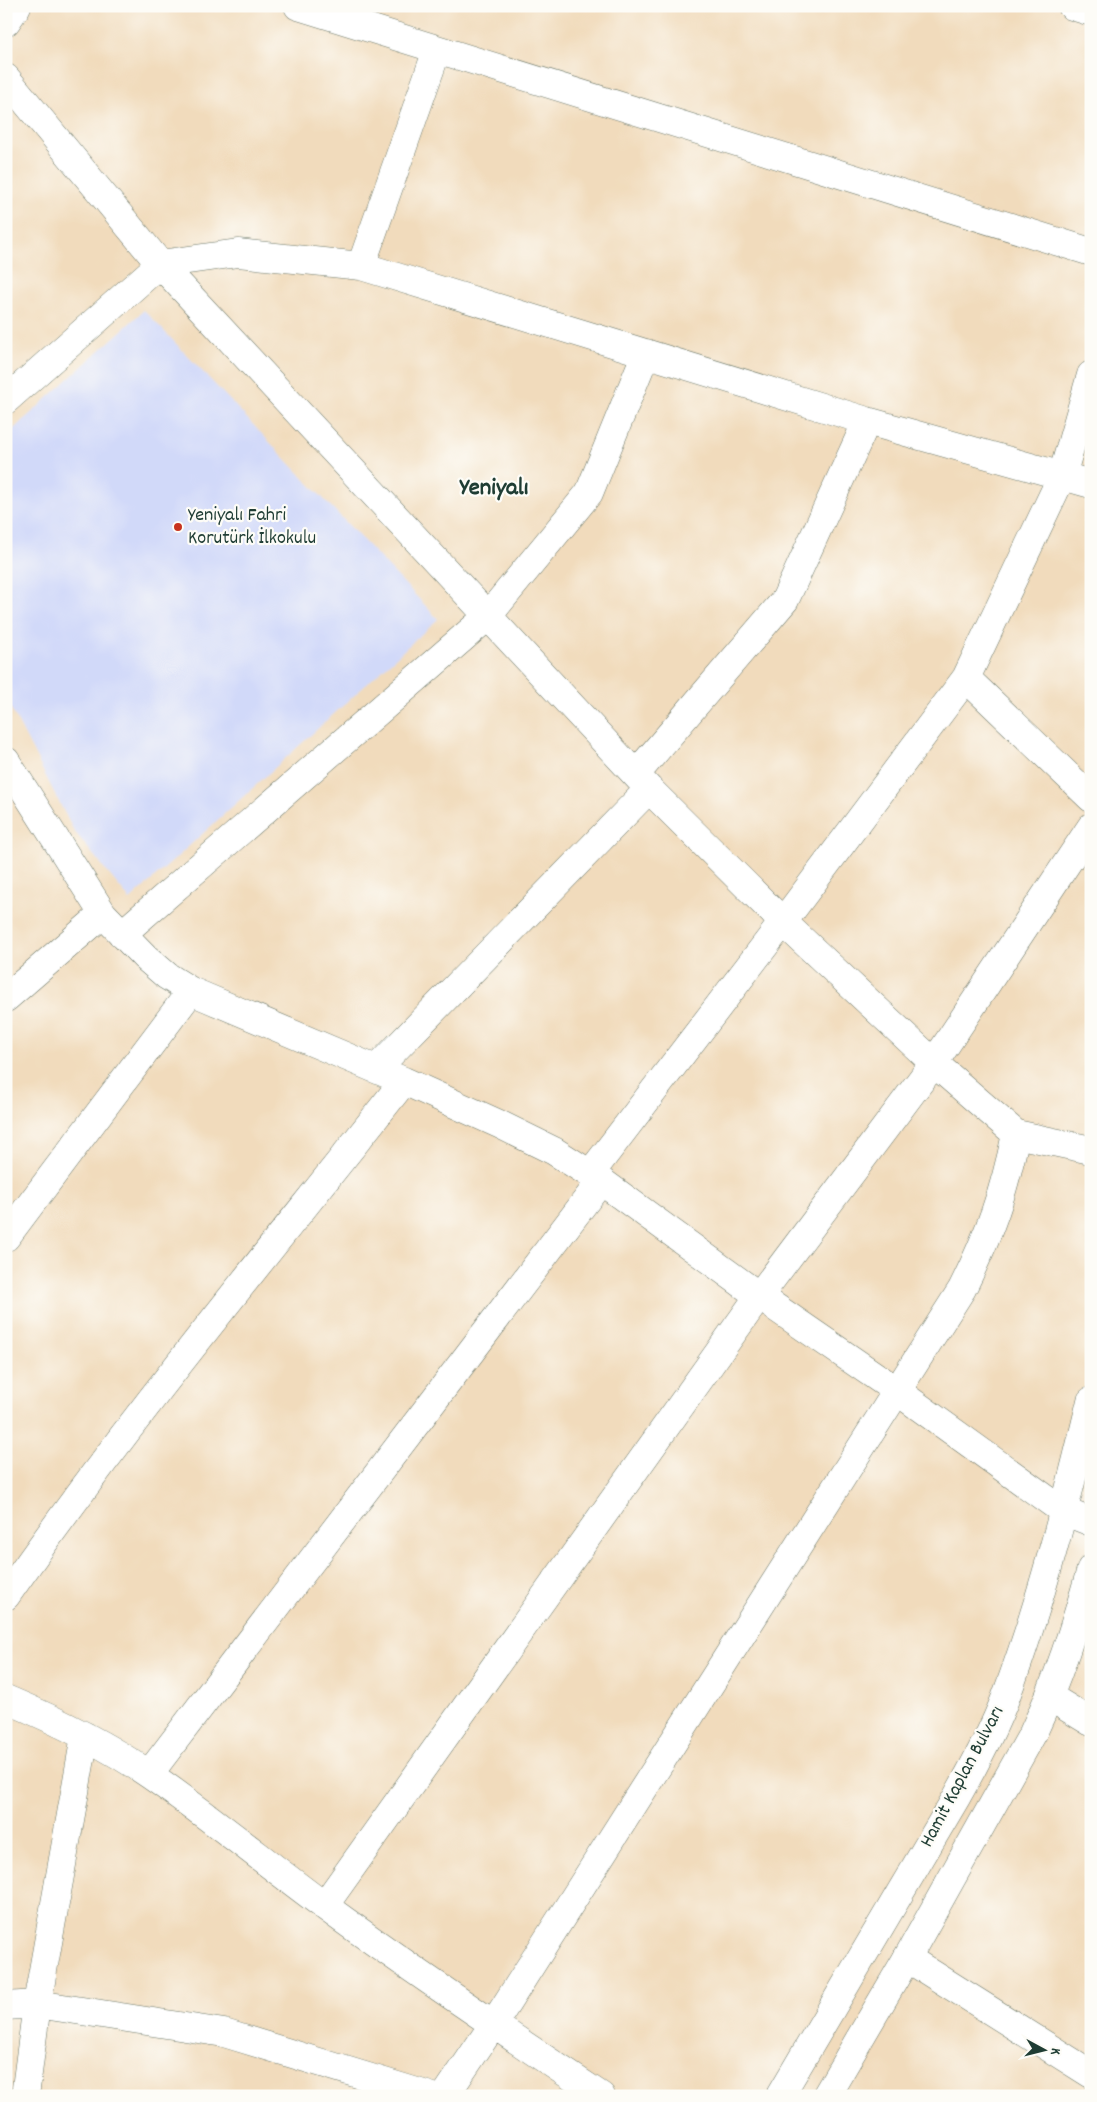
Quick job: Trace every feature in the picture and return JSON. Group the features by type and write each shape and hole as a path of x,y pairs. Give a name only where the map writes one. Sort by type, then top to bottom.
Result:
{"street":[{"path":"6,22 17,6"},
{"path":"298,6 1091,252"},
{"path":"1072,6 1091,12"},
{"path":"361,266 437,50"},
{"path":"6,78 160,264 487,617 643,781 783,922 934,1062 1016,1134 1091,1150"},
{"path":"6,400 160,264 238,253 361,266 867,421 1091,484"},
{"path":"122,934 487,617 589,493 646,353"},
{"path":"149,1774 966,678 1062,476 1091,375"},
{"path":"376,1069 643,781 785,600 867,421"},
{"path":"966,678 1091,798"},
{"path":"6,761 103,914 168,976 191,991 404,1081 546,1147 595,1178 759,1296 897,1391 1063,1511 1091,1522"},
{"path":"324,1906 759,1296 934,1062 1091,827"},
{"path":"6,998 103,914"},
{"path":"6,1237 191,991"},
{"path":"6,1596 35,1554 168,1378 404,1081"},
{"path":"444,2096 493,2025 962,1289 983,1248 1001,1196 1016,1134"},
{"name":"Hamit Kaplan Bulvarı","path":"780,2096 979,1756 1004,1700 1063,1511 1091,1401"},
{"name":"Hamit Kaplan Bulvarı","path":"826,2096 1006,1785 1050,1697 1073,1634 1091,1569"},
{"path":"1050,1697 1091,1722"},
{"path":"6,1699 47,1716 86,1736 149,1774 324,1906 493,2025 600,2096"},
{"path":"25,2096 37,2004 86,1736"},
{"path":"906,1958 1091,2074"},
{"path":"6,2006 37,2004 224,2033 430,2096"}],"shaded area":[{"name":"Yeniyalı Fahri Korutürk İlkokulu","path":"144,310 438,619 130,900 74,831 6,699 6,436"}],"place":[{"name":"Yeniyalı Fahri Korutürk İlkokulu","path":"178,527"}],"district":[{"name":"Yeniyalı","path":"494,489"}]}
